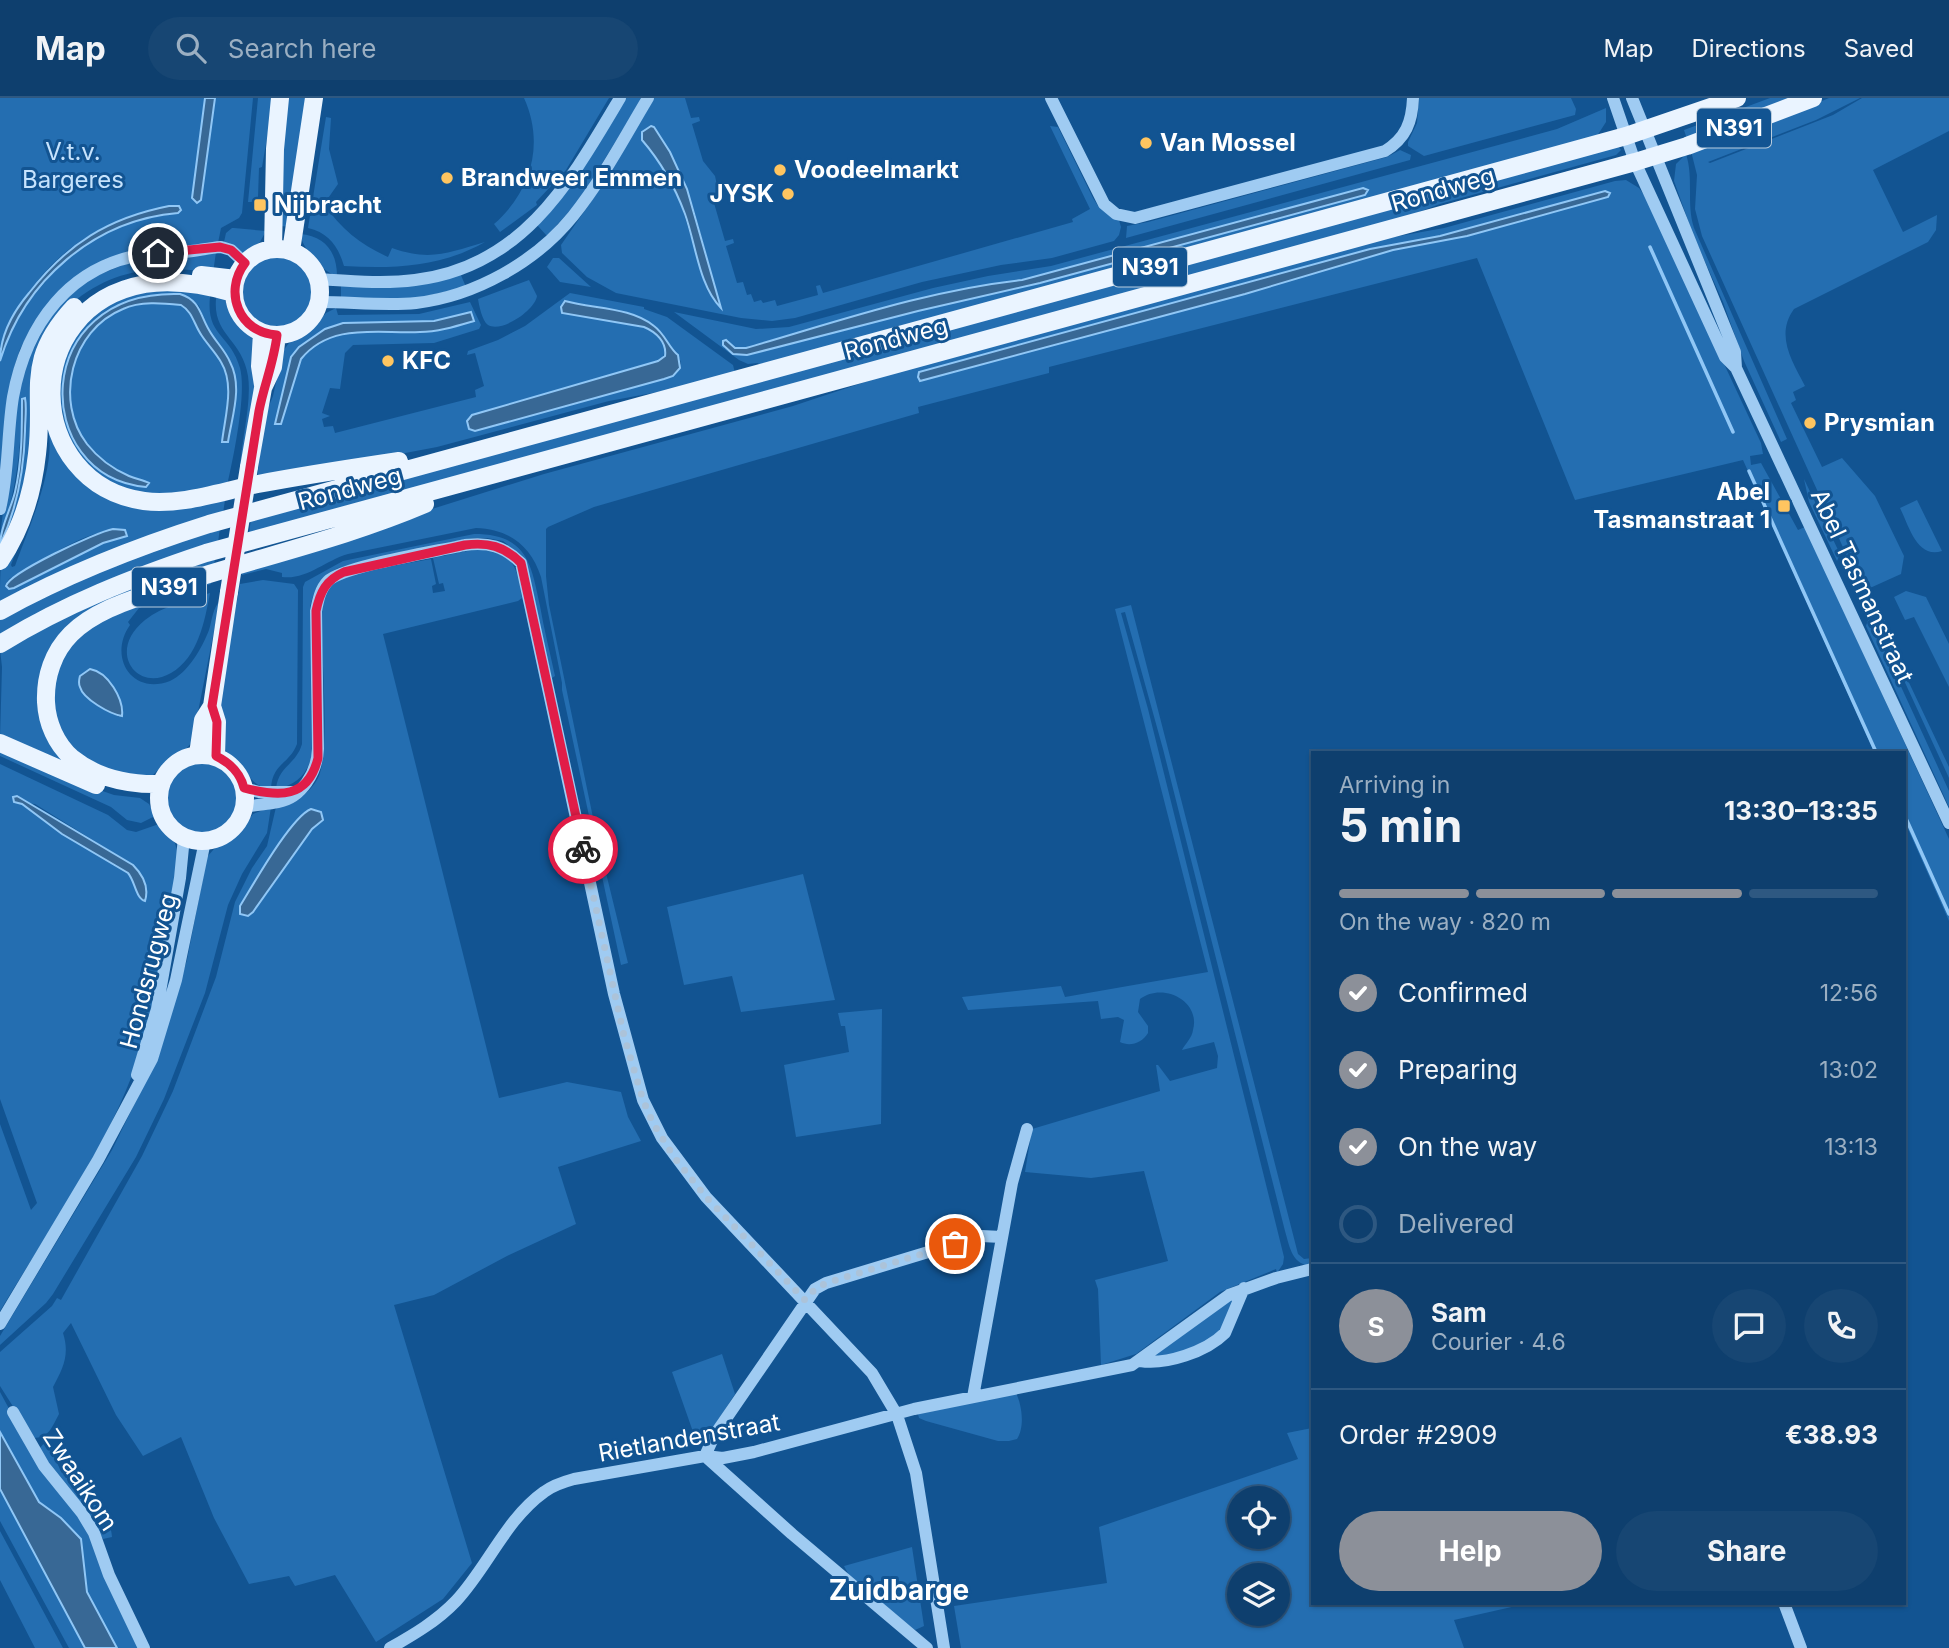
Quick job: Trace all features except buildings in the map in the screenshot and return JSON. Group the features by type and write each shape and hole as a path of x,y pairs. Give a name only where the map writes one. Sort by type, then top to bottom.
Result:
{"main road":[{"path":"273,249 275,149 281,98"},
{"path":"291,251 314,98"},
{"name":"Rondweg","path":"0,611 81,570 209,523 1626,136 1737,98"},
{"name":"Rondweg","path":"0,644 80,600 206,553 1635,162 1813,98"},
{"path":"262,251 291,251 303,257 313,267 318,279 320,302 309,322 288,334 270,334 251,327 236,306 238,278 262,251"},
{"path":"0,561 16,533 32,484 37,453 38,374 49,342 66,315 89,294 126,277 152,272 176,272 238,278"},
{"name":"N391","path":"238,278 215,288 171,282 146,284 98,301 74,324 58,353 54,368 51,384 54,417 62,441 72,457 99,483 140,501 168,502 339,470 479,449"},
{"path":"207,755 217,722 212,706 263,388 260,366 270,334"},
{"name":"N391","path":"162,784 139,785 102,776 82,766 66,752 55,737 48,718 46,684 58,650 70,634 86,622 129,601 370,524 419,507 493,475"},
{"path":"0,743 99,786 149,797 160,803"},
{"path":"207,755 232,766 240,776 245,807 232,830 205,842 184,837 167,822 160,803 162,784 176,764 187,757 207,755"}],"street":[{"path":"318,279 418,280 461,269 511,243 542,215 562,190 620,98"},
{"path":"320,302 399,304 439,299 486,283 523,260 572,218 648,98"},
{"path":"1051,98 1104,204 1116,214 1135,218 1385,151 1397,143 1408,130 1413,98"},
{"name":"Abel Tasmanstraat","path":"1613,98 1635,162 1725,357 1736,368 1949,823"},
{"name":"Abel Tasmanstraat","path":"1632,98 1735,352 1736,368"},
{"path":"511,243 523,260"},
{"path":"0,509 13,400 21,363 46,312 65,293 105,266 145,254 181,253 220,247 231,250 238,278"},
{"path":"245,807 290,798 309,780 318,758 316,611 319,597 328,581 344,572 483,543 498,546 521,563 614,994 643,1100 662,1138 706,1197 872,1373 897,1415 916,1473 944,1648"},
{"path":"244,788 259,792 295,792"},
{"name":"Hondsrugweg","path":"126,1108 157,1009 180,878 184,837"},
{"name":"Hondsrugweg","path":"0,1324 98,1160 152,1059 163,1028 188,930 205,842"},
{"path":"973,1397 1012,1183 1027,1129"},
{"path":"927,1648 705,1456 714,1436 815,1289 826,1283 981,1236 1002,1237"},
{"name":"Rietlandenstraat","path":"390,1648 429,1625 456,1601 525,1510 543,1493 574,1479 705,1456 729,1457 754,1452 973,1397 1122,1367 1140,1361 1211,1307 1244,1289 1311,1269"},
{"name":"Rietlandenstraat","path":"1140,1361 1149,1363 1174,1358 1202,1349 1219,1339 1225,1334 1244,1289"},
{"name":"Zwaaikom","path":"13,1412 44,1466 82,1513 94,1533 109,1575 144,1648"},
{"path":"1785,1605 1801,1648"}],"green space":[{"name":"V.t.v. Bargeres","path":"0,98 205,98 192,198 201,200 215,98 253,98 242,213 239,218 221,228 218,243 107,262 35,322 20,349 14,368 0,485 0,361 8,338 28,302 60,265 94,239 134,221 178,213 152,211 140,214 83,239 48,269 33,287 9,326 0,348"},
{"path":"258,98 274,98 262,167 259,168 258,197 255,197 255,202 248,202"},
{"path":"287,98 308,98 292,227 280,226 280,164"},
{"path":"524,98 609,98 566,170 536,202 537,205 500,232 494,224 517,197 531,166 533,133"},
{"path":"624,98 642,98 581,198 547,236 537,225"},
{"path":"654,98 685,98 691,118 699,117 700,121 692,124 703,161 715,176 718,190 714,203 725,241 733,239 734,243 726,246 737,283 743,282 747,295 751,294 754,302 775,300 777,306 818,295 816,286 820,285 823,293 1073,222 1072,219 1090,209 1050,126 1058,127 1098,206 1119,220 1121,227 1114,241 1052,258 1001,265 922,282 795,318 772,321 741,318 616,293 587,277 562,253 561,245 608,177","holes":["646,128 670,152 694,210 721,308 707,290 680,201 642,137"]},
{"path":"1419,98 1571,98 1576,109 1575,115 1424,156 1408,146 1417,123"},
{"path":"1770,98 1795,98 1687,139 1684,130"},
{"path":"1829,98 1860,98 1816,120 1708,162 1833,115 1862,98 1949,98 1949,131 1873,170 1903,232 1937,215 1936,230 1928,242 1794,309 1786,328 1788,348 1805,386 1793,392 1796,400 1791,403 1822,467 1842,458 1875,496 1904,556 1901,574 1870,588 1861,587 1702,236 1695,209 1697,175 1691,151 1756,129"},
{"path":"1606,108 1606,122 1597,136 760,366 758,363 748,364 739,360 674,312 756,329 789,327 933,288 1051,266 1557,129","holes":["1364,188 1368,190 1365,195 1040,283 747,355 733,354 724,348 728,340 735,348 746,348 917,299 1022,280"]},
{"path":"326,117 331,118 329,149 338,184 324,204 352,235 388,257 392,248 429,255 485,242 451,257 417,264 344,266 332,241 322,233 308,228"},
{"path":"1618,146 1621,150 1616,155 1440,204 1390,223 249,534 251,518"},
{"path":"1400,150 1411,155 1410,160 1126,238 1127,226 1387,157"},
{"path":"1686,154 1694,228 1787,439 1781,442 1744,361 1674,181 1676,164"},
{"path":"1626,180 1639,188 1647,199 1761,443 1763,454 1750,456 1751,465 1761,463 1798,530 1805,527 1949,839 1949,921 1906,824 1906,751 1874,751 1743,460 1575,500 1477,258 1049,367 1049,373 918,407 919,413 594,507 548,527 546,576 549,605 596,832 628,963 621,965 562,690 541,577 525,548 499,532 476,528 348,554 299,576 282,577 282,573 266,569 242,575 243,568 544,474 793,406 889,374 1388,238 1444,228 1615,181","holes":["1605,191 1610,195 1466,236 1393,250 1245,294 920,381 918,377 919,372 1370,249 1440,236"]},
{"path":"232,228 266,231 260,242 244,253 224,242 226,233"},
{"path":"300,234 316,238 328,247 335,260 337,276 325,270 314,259"},
{"path":"216,252 213,273 176,269 141,271 108,281 76,300 34,440 22,503 0,545 11,517 24,460 25,398 22,399 14,486 0,537 22,371 53,311 89,279 128,263"},
{"path":"277,257 302,267 312,292 302,317 277,327 252,317 242,292 252,267"},
{"path":"553,258 559,258 591,287 560,282 547,267"},
{"path":"460,273 466,287 413,299 341,299 341,283"},
{"path":"168,275 212,280 212,284 174,280 137,283 112,290 80,311 59,339 49,372 49,407 58,440 78,469 106,491 142,504 153,505 184,503 226,494 223,513 109,552 0,602 1,565 22,523 35,482 40,386 44,361 53,339 65,320 81,305 121,284","holes":["47,427 50,442 45,477 27,535 15,566 12,567 37,494","113,529 125,530 126,536 103,543 14,588 8,589 5,585 9,579 60,550 86,537"]},
{"path":"529,280 537,296 530,308 509,323 494,327 488,325 482,317 478,299"},
{"path":"140,289 211,290 211,317 214,326 236,356 242,379 238,427 227,486 165,497 111,486 70,447 55,379 85,318","holes":["175,294 191,298 199,306 208,329 234,370 236,396 228,442 229,401 225,371 191,315 181,305 143,304 122,309 104,320 90,334 79,351 70,391 72,411 79,430 94,452 123,474 149,483 146,487 124,482 106,473 90,460 69,427 64,407 64,387 72,352 90,324 115,306 124,302"]},
{"path":"217,292 256,343 255,388 240,469 249,398 248,376 240,352 218,318"},
{"path":"570,293 644,307 667,317 733,365 735,373 696,385 609,401 437,447 257,481 264,418 273,396 283,351 289,343 310,331 326,313 336,308 338,315 419,314 470,302 481,325 479,329 434,343 353,345 345,353 340,389 330,388 322,413 330,416 322,419 324,427 333,426 335,433 476,397 475,390 484,386 475,353 467,355 468,351 525,326","holes":["565,301 625,312 647,321 663,335 681,364 664,379 475,431 468,418 472,415 661,360 664,355 658,336 644,327 562,313"]},
{"path":"1804,479 1840,554 1837,561 1809,502"},
{"path":"1917,500 1942,551 1926,550 1911,532 1900,508"},
{"path":"220,527 218,543 0,635 0,616 70,581"},
{"path":"474,534 505,539 516,545 524,554 533,577 555,676 552,678 522,556 503,541 471,538 338,568 319,584 310,608 312,756 307,769 299,778 276,789 280,775 296,757 302,744 305,582 343,561"},
{"path":"477,549 499,554 515,568 522,598 383,634 499,1098 567,1082 621,1092 628,1117 641,1141 558,1167 576,1224 507,1256 434,1295 394,1305 472,1563 443,1599 376,1642 335,1575 295,1586 289,1576 249,1584 214,1518 181,1437 143,1456 116,1415 71,1323 63,1333 66,1348 64,1361 53,1387 59,1414 43,1436 33,1438 0,1386 0,1352 52,1306 57,1298 61,1300 142,1156 173,1091 216,977 235,902 252,868 267,846 276,807 300,797 318,778 322,766 325,730 322,614 329,589 333,584 351,576 431,559 436,584 432,586 433,593 445,591 443,583 439,584 433,558","holes":["312,809 323,820 312,829 254,912 245,916 241,914 240,906 286,835"]},
{"path":"215,558 214,569 134,596 48,661 58,748 149,793 0,738 0,650 90,602"},
{"path":"212,576 211,584 139,608 128,622 130,625 121,649 127,670 134,678 144,683 170,681 183,672 194,659 220,601 192,742 170,758 151,777 129,779 70,751 49,702 63,648 100,618","holes":["95,670 120,698 119,717 81,691"]},
{"path":"263,580 294,584 298,590 297,744 274,774 271,789 254,782 224,748 220,733 225,667 240,584"},
{"path":"1906,591 1926,597 1949,644 1949,687 1914,617 1905,620 1894,597"},
{"path":"210,593 199,638 188,658 171,673 159,678 147,678 138,673 127,656 128,644 134,632 145,620 160,611"},
{"path":"1131,605 1298,1254 1304,1259 1311,1258 1311,1266 1296,1259 1289,1244 1163,749 1125,612 1121,613 1148,709 1284,1257 1277,1273 1276,1269 1220,1292 1136,1354 1101,1365 1098,1289 1095,1280 1168,1261 1144,1171 1091,1178 1025,1172 1032,1129 1160,1091 1156,1065 1170,1081 1217,1068 1218,1056 1214,1042 1182,1050 1192,1033 1194,1019 1186,1003 1169,993 1149,994 1140,999 1138,1012 1148,1026 1148,1033 1139,1042 1132,1044 1120,1042 1124,1020 1118,1017 1101,1019 1098,1001 968,1010 962,997 1061,986 1065,997 1208,972 1115,609"},
{"path":"1877,606 1889,629 1885,632 1949,767 1949,778 1872,611"},
{"path":"1869,617 1949,791 1949,807 1866,626"},
{"path":"0,746 91,787 114,795 140,798 149,804 155,816 141,823 127,820 111,807 0,756"},
{"path":"195,763 209,763 222,769 231,778 237,798 235,811 227,823 209,833 195,833 182,827 173,818 167,805 167,791 173,778 182,769"},
{"path":"0,764 108,815 127,830 136,832 159,824 175,843 179,858 153,1004 128,1085 78,1185 0,1311 0,1124 31,1210 37,1203 0,1099","holes":["14,802 35,804 133,865 144,880 147,898 141,900 128,873 62,834 22,804"]},
{"path":"271,807 267,833 242,874 228,905 205,993 164,1099 136,1157 53,1294 0,1345 0,1336 112,1150 152,1068 187,960 207,857 214,849 236,836 253,814"},
{"path":"803,874 835,1000 741,1012 732,976 684,985 667,907"},
{"path":"882,1009 881,1124 796,1137 784,1065 849,1052 845,1026 841,1026 838,1013"},
{"path":"1238,1295 1224,1329 1203,1345 1153,1360 1157,1352"},
{"path":"722,1354 735,1394 706,1439 698,1446 672,1372"},
{"path":"0,1392 13,1416 81,1514 140,1648 117,1648 87,1592 81,1539 39,1502 0,1431"},
{"path":"1016,1393 1022,1422 1017,1439 1009,1441 998,1441 926,1421 919,1418 918,1414"},
{"path":"1311,1428 1311,1605 1520,1605 1454,1620 1464,1648 961,1648 954,1606 1107,1583 1099,1527 1298,1459 1287,1433"},
{"path":"46,1441 62,1473 68,1470 80,1490 105,1515 112,1537 103,1539 39,1449"},
{"path":"0,1489 85,1648 69,1648 0,1521"},
{"path":"0,1531 63,1648 35,1648 0,1580"},
{"path":"912,1547 924,1626 915,1630 853,1583 844,1566"}],"shaded area":[{"path":"205,98 215,98 201,200 197,203 192,198"},
{"path":"651,126 670,152 687,189 721,308 703,277 677,194 642,140 642,132"},
{"path":"1363,188 1368,190 1365,195 1040,283 747,355 733,354 723,345 726,340 735,348 746,348 917,299 1022,280"},
{"path":"1605,191 1610,193 1608,197 1467,236 1393,250 1245,294 920,381 918,377 919,372 1370,249 1440,236"},
{"path":"179,206 181,210 118,228 91,242 66,260 26,305 11,332 0,361 2,342 13,316 58,260 108,226 147,211"},
{"path":"180,294 196,304 234,372 236,391 228,442 222,442 228,401 225,371 191,315 181,305 137,305 105,319 91,333 73,368 71,408 77,427 87,444 112,466 149,483 146,487 108,476 81,452 66,420 63,385 72,350 95,321 130,300"},
{"path":"565,301 623,312 645,320 658,329 678,355 680,368 673,376 664,379 475,431 469,429 467,421 472,415 658,361 665,356 662,342 648,329 562,313 561,307"},
{"path":"471,312 474,321 441,330 356,332 326,339 301,359 281,424 275,424 291,357 299,347 325,329 343,323 434,321"},
{"path":"25,398 21,475 11,518 0,545 17,481 22,399"},
{"path":"113,529 125,530 127,536 103,543 14,588 9,589 6,586 37,563 72,545"},
{"path":"90,669 103,675 118,694 122,716 98,705 82,692 80,676"},
{"path":"17,796 133,865 144,882 145,901 140,897 128,873 62,834 22,804 14,802 13,797"},
{"path":"311,809 321,812 323,820 312,829 253,912 248,916 240,914 240,906 273,853 293,825"},
{"path":"0,1432 39,1502 61,1518 81,1539 87,1592 117,1648 85,1648 0,1489"}],"waterway":[{"path":"1650,247 1733,432"},
{"path":"1749,471 1876,751"},
{"path":"1906,818 1949,914"}],"way so far":[{"path":"583,849 624,1036 643,1100 653,1123 674,1157 706,1197 805,1300 815,1289 826,1283 955,1244"}],"place":[{"name":"Van Mossel","path":"1146,143"},
{"name":"Voodeelmarkt","path":"780,170"},
{"name":"Brandweer Emmen","path":"447,178"},
{"name":"JYSK","path":"788,194"},
{"name":"Nijbracht","path":"260,205"},
{"name":"KFC","path":"388,361"},
{"name":"Prysmian","path":"1810,423"},
{"name":"Abel Tasmanstraat 1","path":"1784,506"}],"district":[{"name":"Zuidbarge","path":"899,1590"}],"route":[{"path":"158,253 181,253 220,247 231,250 245,263 234,286 236,306 251,327 262,333 277,335 273,367 263,388 219,657 212,706 217,722 216,756 232,766 240,776 244,788 259,792 295,792 303,788 318,758 316,611 323,587 344,572 465,545 483,543 498,546 521,563 583,849"}]}
